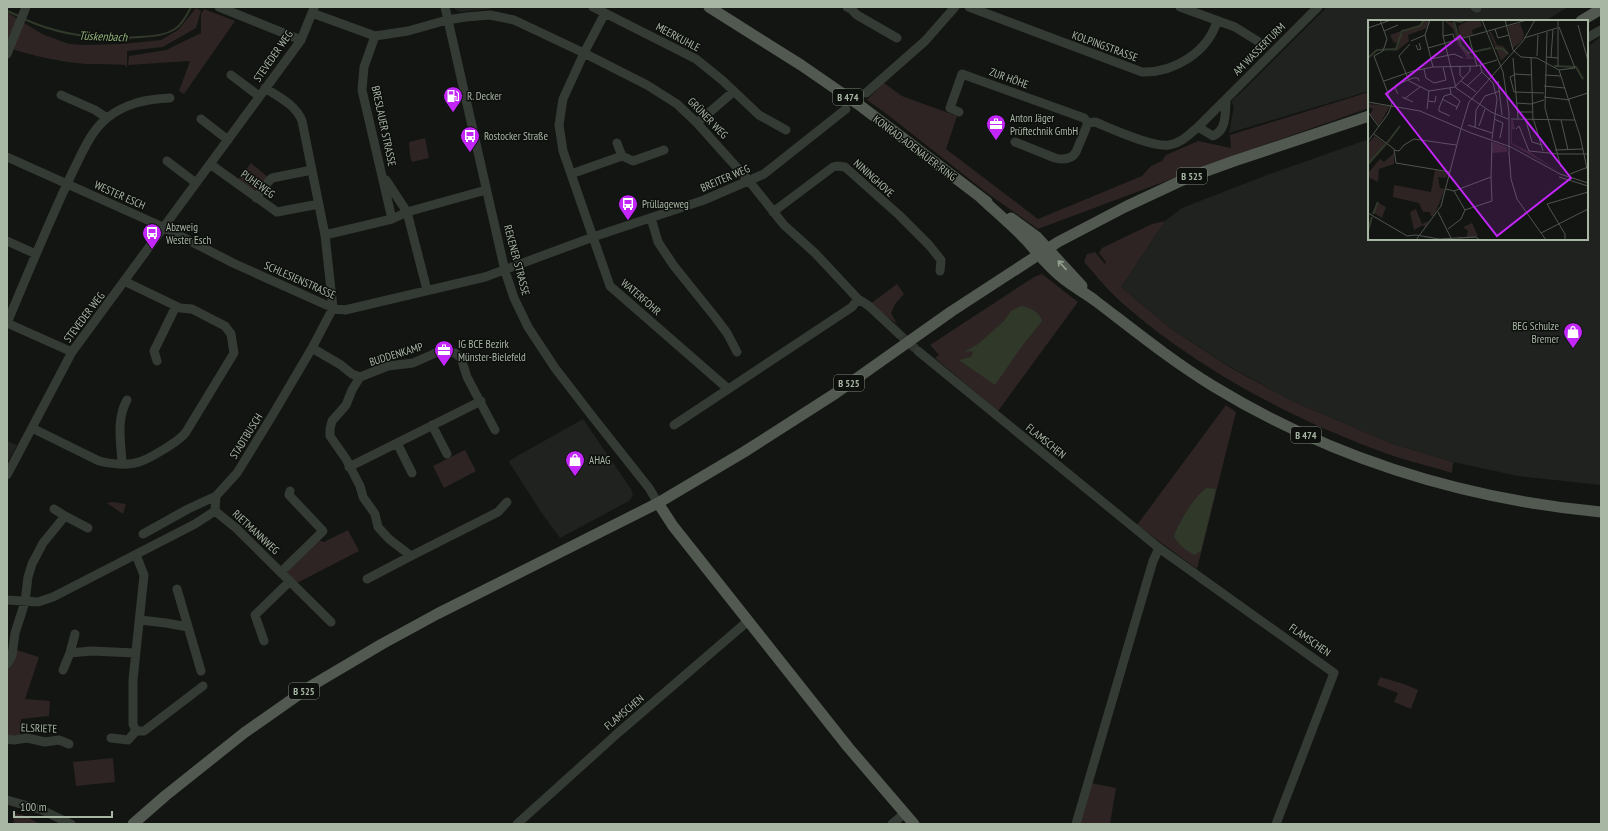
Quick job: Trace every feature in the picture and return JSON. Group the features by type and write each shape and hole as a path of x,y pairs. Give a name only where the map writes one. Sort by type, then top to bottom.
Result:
{"main road":[{"name":"KONRAD-ADENAUER-RING","path":"709,7 801,65 862,107 980,197 1037,237 1042,251"},
{"path":"1584,20 1601,9"},
{"name":"B 525","path":"133,824 171,791 239,737 311,686 382,644 437,614 658,503 744,452 836,393 952,311 1042,251 1125,207 1187,178 1234,160 1368,116"},
{"name":"B 474","path":"1042,251 1096,301 1147,341 1214,386 1280,422 1332,446 1403,473 1458,488 1535,504 1601,512"},
{"path":"658,503 673,526 848,747 914,824"}],"street":[{"path":"219,7 301,40"},
{"name":"REKENER STRASSE","path":"445,7 505,271 514,298 528,327 556,368 649,488 658,503"},
{"name":"MEERKUHLE","path":"593,7 696,59 722,80 759,115 786,130"},
{"path":"866,93 925,41 955,7"},
{"name":"KOLPINGSTRASSE","path":"969,7 1142,72 1153,72 1166,69 1196,53 1209,40 1215,30 1217,21"},
{"path":"1180,7 1235,27 1260,42"},
{"name":"AM WASSERTURM","path":"1220,104 1318,7"},
{"path":"850,8 857,15 897,38"},
{"path":"7,52 26,9"},
{"path":"314,10 375,36"},
{"name":"STEVEDER WEG","path":"7,475 72,352 301,40 314,10"},
{"path":"584,53 605,13"},
{"name":"GRÜNER WEG","path":"375,36 408,31 447,20 490,15 514,20 647,85 678,104 749,181 784,225 815,253 858,299 869,306 900,334"},
{"path":"1588,37 1601,30"},
{"name":"BRESLAUER STRASSE","path":"375,36 364,67 362,90 392,219"},
{"name":"WATERFOHR","path":"584,53 565,94 561,108 559,125 560,141 610,286 728,388"},
{"name":"ZUR HÖHE","path":"959,112 950,108 962,74 1084,118 1088,123 1095,122 1159,146 1177,143 1198,127 1220,104"},
{"name":"STEVEDER WEG","path":"231,75 259,96"},
{"path":"266,88 298,112 302,121 325,235 333,308"},
{"path":"697,123 733,92"},
{"path":"61,95 95,110 107,118"},
{"path":"72,352 7,323 67,184 89,140 107,118 117,111 135,103 170,98"},
{"path":"1198,127 1212,136 1218,134 1222,129 1226,103 1220,104"},
{"name":"BREITER WEG","path":"505,271 593,237 704,200 764,174 846,109"},
{"path":"201,119 228,140"},
{"path":"1015,142 1055,158 1062,160 1066,159 1074,156 1088,123"},
{"path":"617,143 622,156"},
{"path":"571,174 622,156 633,161 664,150"},
{"name":"WESTER ESCH","path":"7,157 163,227"},
{"path":"167,161 196,183"},
{"name":"PUHEWEG","path":"210,164 277,212 319,204"},
{"name":"NININGHOVE","path":"773,212 833,167 845,167 929,245 941,260 940,271"},
{"path":"256,198 272,178 312,170"},
{"name":"BRESLAUER STRASSE","path":"382,176 406,212 427,290"},
{"path":"325,235 392,219 406,212 486,190"},
{"path":"651,218 658,242 670,260 723,327 737,352"},
{"name":"SCHLESIENSTRASSE","path":"163,227 233,263 333,308 344,310 486,277 505,271"},
{"path":"7,241 36,254"},
{"path":"32,428 99,461 107,463 139,462 178,442 183,437 234,353 231,334 225,326 192,309 180,308 124,281"},
{"path":"674,425 852,307 858,299"},
{"path":"157,361 154,351 176,306"},
{"name":"STADTBUSCH","path":"216,496 237,473 312,348 333,308"},
{"name":"BUDDENKAMP","path":"312,348 341,365 352,374 360,377"},
{"name":"BUDDENKAMP","path":"411,556 389,539 378,527 375,514 363,497 360,486 346,459 330,436 332,422 346,405 352,390 360,377 388,366 413,363 440,351 455,352 461,358 467,376 495,430"},
{"name":"FLAMSCHEN","path":"918,351 1159,548 1334,673 1276,824"},
{"path":"122,463 120,418 122,409 127,400"},
{"path":"349,467 480,401"},
{"path":"432,425 447,454"},
{"path":"397,443 412,473"},
{"name":"RIETMANNWEG","path":"281,572 323,531 289,495 290,491"},
{"path":"7,600 38,602 54,597 195,524 215,511 216,496 188,509 143,534"},
{"path":"367,579 498,512 507,502"},
{"path":"54,509 88,528"},
{"name":"RIETMANNWEG","path":"215,511 236,528 331,622"},
{"path":"7,664 12,656 15,633 24,602 28,576 32,564 43,543 65,516"},
{"path":"1076,824 1159,548"},
{"path":"136,555 144,575 133,680 133,724 136,731"},
{"path":"264,641 255,615 290,581"},
{"path":"177,589 201,671"},
{"path":"140,620 188,627"},
{"name":"FLAMSCHEN","path":"517,824 619,732 748,621"},
{"path":"63,670 75,634"},
{"path":"70,652 91,651 136,653"},
{"path":"111,738 128,740 136,731 144,731 203,686"},
{"name":"ELSRIETE","path":"7,739 14,740 27,738 45,742 59,740 69,744"},
{"path":"7,800 42,810 71,824"},
{"path":"892,824 905,813"}],"shaded area":[{"path":"453,7 491,7 490,9 460,12"},
{"path":"1327,7 1568,7 1547,20 1368,20 1368,91 1229,133 1234,106 1231,102"},
{"path":"196,8 201,11 196,28 163,47 127,51 127,67 125,65 88,64 58,60 25,53 7,47 7,12 42,34 69,44 84,45 122,44 161,40 178,30"},
{"path":"204,9 235,21 184,94 179,91 190,61 128,65 129,56 166,50 201,33 201,14"},
{"path":"1601,36 1601,485 1518,476 1453,462 1393,444 1292,401 1232,368 1170,328 1121,287 1165,221 1182,208 1267,175 1368,139 1368,240 1588,240 1588,47"},
{"path":"884,83 902,96 957,116 946,149 1038,219 1142,176 1151,166 1162,161 1166,155 1198,141 1231,148 1230,135 1368,92 1368,108 1233,156 1038,229 987,193 867,100"},
{"path":"425,138 429,158 412,162 409,142"},
{"path":"251,163 269,178 257,194 238,179"},
{"path":"1165,221 1121,287 1170,328 1231,368 1292,401 1393,444 1453,462 1452,473 1374,449 1309,422 1245,389 1214,371 1155,330 1116,298 1084,262 1087,254 1095,252 1105,264 1106,262 1099,253 1102,248 1152,224"},
{"path":"1042,274 1078,302 998,411 935,358 939,355 930,345 1034,277"},
{"path":"897,284 904,294 895,304 891,313 897,324 870,304"},
{"path":"1021,306 1034,310 1042,321 1022,346 995,385 959,360 971,357 973,353 971,351 964,352 978,344 1004,321 1011,311"},
{"path":"1226,405 1236,412 1197,569 1137,525"},
{"path":"583,419 631,489 633,496 629,501 560,538 541,512 509,462"},
{"path":"7,441 17,445 7,463"},
{"path":"465,450 476,471 444,488 433,466"},
{"path":"1207,488 1216,489 1201,551 1194,555 1180,545 1174,536 1188,509 1197,496"},
{"path":"112,502 126,504 123,514 107,503"},
{"path":"348,530 359,551 297,583 286,571 318,540 324,542"},
{"path":"16,650 39,657 25,699 50,701 49,716 21,719 20,736 7,735 7,671"},
{"path":"1380,677 1418,690 1411,709 1394,702 1398,693 1377,685"},
{"path":"113,758 115,782 76,786 73,762"},
{"path":"1091,783 1116,788 1110,824 1079,824"},
{"path":"13,813 23,815 40,824 14,824"}],"waterway":[{"name":"Tüskenbach","path":"24,19 38,25 80,36 109,38 144,37 162,34 175,29 182,22 191,7"},
{"name":"Tüskenbach","path":"7,11 19,16"}],"tunnel":[{"path":"899,334 918,351"}],"place":[{"name":"R. Decker","path":"453,113"},
{"name":"Anton Jäger Prüftechnik GmbH","path":"996,141"},
{"name":"Rostocker Straße","path":"470,153"},
{"name":"Prüllageweg","path":"628,221"},
{"name":"Abzweig Wester Esch","path":"152,250"},
{"name":"BEG Schulze Bremer","path":"1573,349"},
{"name":"IG BCE Bezirk Münster-Bielefeld","path":"444,367"},
{"name":"AHAG","path":"575,477"}]}
